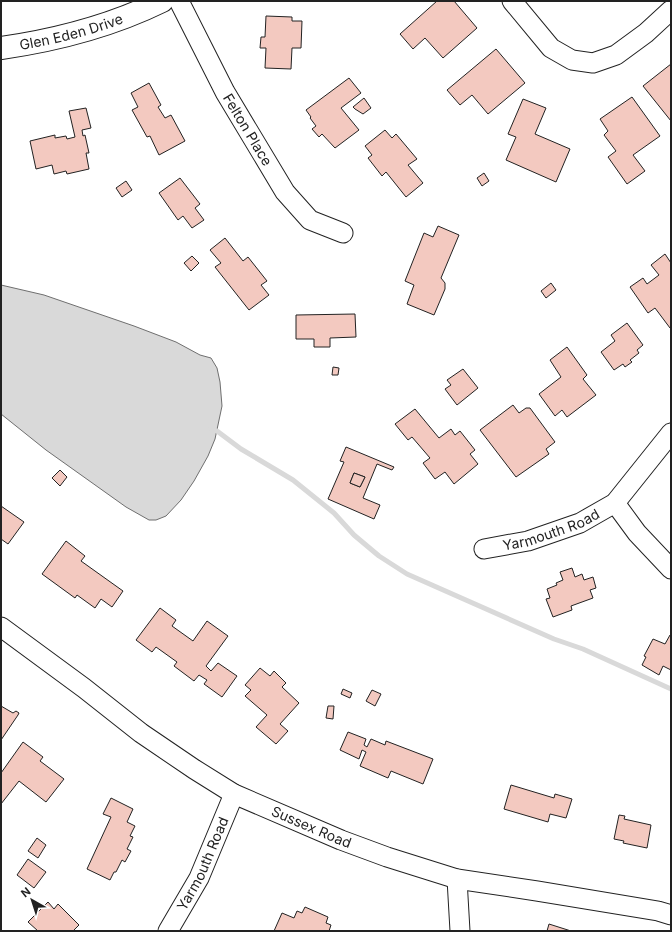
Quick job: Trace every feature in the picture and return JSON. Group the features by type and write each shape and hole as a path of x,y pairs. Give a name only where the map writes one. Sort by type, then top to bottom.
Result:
{"main road":[{"name":"Glen Eden Drive","path":"1,48 32,44 74,34 113,22 162,1"}],"street":[{"name":"Felton Place","path":"179,1 225,92 285,192 310,220 343,233"},
{"path":"512,1 551,48 572,60 593,63 616,55 646,33 671,10"},
{"name":"Yarmouth Road","path":"484,549 528,541 580,523 615,504 671,433"},
{"name":"Yarmouth Road","path":"615,504 637,533 671,569"},
{"name":"Sussex Road","path":"1,626 141,733 234,794 341,840 387,857 457,879 658,911 671,915"},
{"name":"Yarmouth Road","path":"168,931 199,878 234,794"},
{"path":"457,879 460,931"}],"shaded area":[{"path":"1,285 44,295 134,326 176,342 200,355 211,358 217,368 222,406 215,439 208,456 194,481 181,500 166,516 156,520 149,520 126,507 46,450 1,414"}],"building":[{"path":"437,1 454,1 477,28 443,58 425,38 413,49 400,34"},
{"path":"266,16 292,17 292,21 302,21 301,48 292,48 291,69 265,68 266,48 260,48 261,37 265,37"},
{"path":"496,49 525,83 488,114 472,95 460,105 447,90"},
{"path":"671,64 671,121 643,86"},
{"path":"349,78 361,93 341,108 359,130 335,148 322,134 319,137 312,129 316,126 306,110"},
{"path":"149,83 161,105 158,107 165,118 171,115 185,141 159,155 150,136 147,137 132,110 138,107 131,93"},
{"path":"632,97 660,136 633,155 645,171 627,184 608,157 616,151 604,135 608,131 600,119"},
{"path":"364,98 371,108 363,114 353,107"},
{"path":"523,99 546,108 535,134 570,149 556,182 506,160 516,137 508,134"},
{"path":"86,108 91,128 82,130 83,136 85,135 89,153 86,153 89,169 67,174 66,171 54,174 52,165 36,169 30,141 55,135 55,138 66,136 67,139 75,137 69,111"},
{"path":"385,130 392,138 396,134 417,159 408,165 423,183 406,197 386,172 382,176 368,158 372,155 365,146"},
{"path":"484,173 489,181 482,186 477,178"},
{"path":"180,178 200,204 195,208 204,220 192,228 183,216 178,220 159,193"},
{"path":"126,181 132,190 122,197 116,188"},
{"path":"438,226 459,235 441,278 445,283 445,289 434,315 407,304 414,285 405,281 424,233 433,237"},
{"path":"225,238 243,261 248,257 267,281 261,285 269,295 249,310 215,267 221,263 210,250"},
{"path":"665,254 671,263 670,328 655,308 648,313 630,287 643,278 647,284 659,275 651,265"},
{"path":"192,256 199,263 191,271 184,263"},
{"path":"551,283 556,290 546,298 541,291"},
{"path":"355,314 356,337 330,338 330,347 314,347 314,339 296,339 296,315"},
{"path":"627,323 643,345 637,350 639,353 630,360 632,362 625,367 623,364 614,370 601,352 615,341 611,335"},
{"path":"567,347 587,375 583,379 596,395 567,417 562,410 555,416 539,394 561,377 550,360"},
{"path":"333,367 339,368 338,375 332,375"},
{"path":"463,369 478,388 457,405 445,389 451,385 447,380"},
{"path":"513,405 519,413 526,408 530,408 555,442 546,449 549,454 516,477 480,430"},
{"path":"415,409 439,438 451,429 455,435 460,431 475,450 470,454 478,464 454,484 445,472 435,479 423,463 430,458 412,437 408,440 395,424"},
{"path":"346,447 394,467 392,470 377,464 363,498 380,505 374,519 328,499 344,462 340,461","holes":["354,473 365,477 360,487 350,483"]},
{"path":"60,470 67,477 60,486 52,478"},
{"path":"354,473 365,477 360,487 350,483"},
{"path":"1,506 24,522 8,544 1,539"},
{"path":"66,541 85,556 81,561 123,591 112,607 101,599 95,608 77,595 75,598 42,574"},
{"path":"572,568 575,577 582,574 584,580 593,577 596,588 590,590 593,598 571,606 572,610 553,617 546,599 550,598 547,589 557,585 556,583 563,580 560,572"},
{"path":"160,608 176,620 172,626 193,641 207,621 228,636 206,666 211,671 218,663 237,676 222,697 204,684 207,680 199,675 194,681 174,666 177,662 156,647 152,652 136,640"},
{"path":"670,635 671,670 663,666 659,675 642,665 646,657 644,656 653,639 665,644"},
{"path":"260,668 270,676 274,671 286,683 282,687 299,703 280,724 288,731 276,744 256,727 267,715 245,696 251,690 245,685"},
{"path":"343,689 352,693 350,698 341,694"},
{"path":"372,690 381,694 375,706 366,701"},
{"path":"1,706 13,713 16,711 19,713 1,740"},
{"path":"328,706 334,706 333,719 326,718"},
{"path":"348,732 366,739 364,745 367,747 371,739 385,745 386,741 433,759 423,784 391,771 388,778 360,766 366,752 362,750 359,759 340,750"},
{"path":"23,742 43,757 40,761 64,779 46,802 19,781 1,804 1,773"},
{"path":"511,785 554,798 555,794 572,799 566,818 550,814 548,822 504,809"},
{"path":"111,798 133,809 127,822 135,826 130,836 133,837 127,849 131,851 125,862 122,860 110,880 87,869 111,817 103,814"},
{"path":"619,815 625,816 624,819 651,825 647,848 623,843 624,841 614,839"},
{"path":"37,838 46,845 38,858 28,851"},
{"path":"28,859 46,872 34,888 17,875"},
{"path":"48,902 54,909 58,904 79,925 73,931 38,931 28,922"},
{"path":"305,907 328,917 326,923 331,925 329,931 274,931 282,913 294,918 297,911 302,913"},
{"path":"549,924 571,931 547,931"}],"waterway":[{"path":"211,429 217,431 241,449 293,480 334,513 354,535 379,556 407,574 554,639 583,649 671,689"}]}
